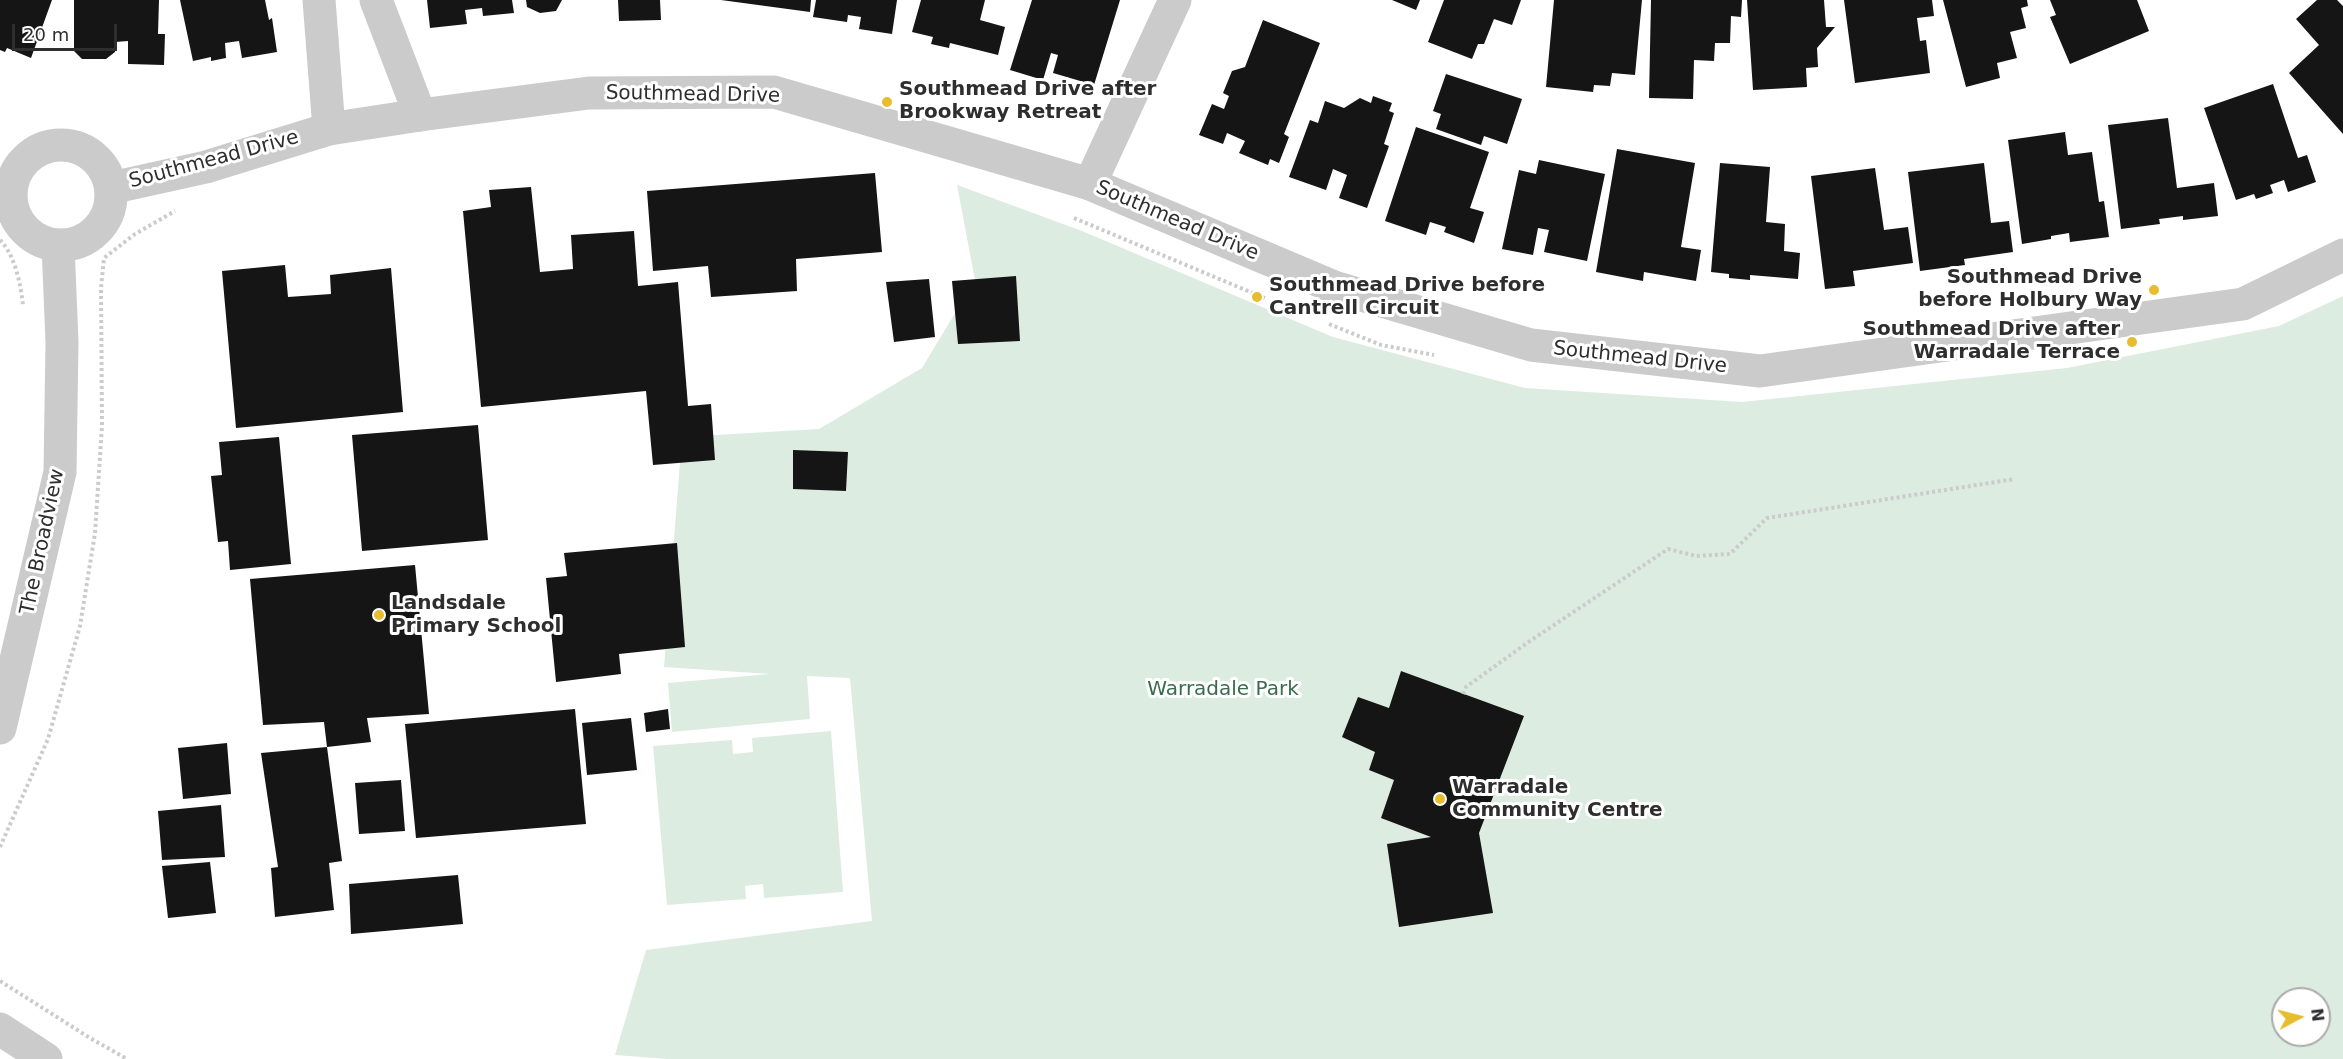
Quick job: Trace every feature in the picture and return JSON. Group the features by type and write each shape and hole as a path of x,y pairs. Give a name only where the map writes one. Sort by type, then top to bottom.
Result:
{"street":[{"path":"319,0 329,129"},
{"path":"376,0 420,115"},
{"path":"1090,184 1175,0"},
{"name":"Southmead Drive","path":"111,188 206,167 329,129 420,115 589,93 774,92 1090,184 1334,286 1531,345 1760,371 2242,304 2343,255"},
{"path":"58,145 82,149 93,156 108,176 111,188 106,217 98,229 87,238 73,244 58,245 41,241 27,231 16,216 6,180 34,153 58,145"},
{"name":"The Broadview","path":"0,728 60,472 62,342 58,245"},
{"path":"0,1029 46,1059"}],"path":[{"path":"0,847 48,739 80,626 95,533 101,438 103,365 101,288 104,258 135,234 179,209"},
{"path":"1072,217 1272,302"},
{"path":"0,240 9,248 22,294 24,316"},
{"path":"1323,322 1381,345 1439,356"},
{"path":"1463,694 1466,687 1530,641 1668,549 1696,556 1730,554 1767,518 2015,479"},
{"path":"0,981 127,1059"}],"green space":[{"name":"Warradale Park","path":"957,185 1082,231 1333,337 1525,388 1742,402 2067,368 2279,326 2343,296 2343,1059 668,1059 615,1055 646,950 872,921 850,678 807,676 810,719 672,732 668,683 770,674 664,667 682,437 819,429 922,368 975,280"},
{"path":"831,731 843,892 764,898 763,884 745,886 746,899 667,905 653,746 732,740 733,754 753,752 752,738"}],"building":[{"path":"0,0 52,0 31,58 7,48 5,52 0,50"},
{"path":"74,0 159,0 158,34 165,34 164,65 128,64 128,41 115,42 115,52 106,59 82,59 74,51"},
{"path":"180,0 265,0 269,20 272,18 277,52 242,58 239,41 225,43 226,58 211,61 211,57 193,61"},
{"path":"427,0 512,0 514,13 483,16 482,8 465,10 467,24 430,28"},
{"path":"526,0 562,0 556,11 540,13 527,7"},
{"path":"618,0 660,0 661,20 619,21"},
{"path":"721,0 811,0 810,12"},
{"path":"816,0 897,0 892,34 859,29 861,17 848,15 847,22 813,17"},
{"path":"921,0 985,0 980,20 1005,27 998,55 950,43 949,48 931,44 933,37 912,32"},
{"path":"1032,0 1120,0 1094,85 1053,73 1058,55 1051,53 1043,80 1010,70"},
{"path":"1392,0 1420,0 1416,10"},
{"path":"1444,0 1521,0 1512,25 1494,19 1484,44 1478,44 1472,59 1428,42"},
{"path":"1554,0 1642,0 1635,75 1612,73 1610,86 1594,85 1593,92 1546,87"},
{"path":"1651,0 1742,0 1741,17 1731,16 1730,43 1715,43 1714,61 1694,60 1693,99 1649,98"},
{"path":"1747,0 1824,0 1826,27 1835,27 1817,48 1818,67 1806,68 1807,87 1753,90"},
{"path":"1844,0 1932,0 1934,16 1917,18 1920,41 1926,40 1930,73 1855,83"},
{"path":"1943,0 2027,0 2028,6 2021,8 2026,28 2010,32 2017,58 1997,63 2000,78 1966,87"},
{"path":"2050,0 2137,0 2149,31 2070,64 2050,17 2056,15"},
{"path":"2317,0 2337,0 2343,6 2343,134 2289,73 2319,45 2296,19"},
{"path":"1263,20 1320,43 1284,134 1289,137 1279,163 1270,159 1268,165 1239,153 1245,141 1227,133 1223,144 1199,135 1212,104 1224,109 1229,96 1223,93 1232,71 1245,67"},
{"path":"1446,74 1522,99 1507,144 1484,136 1481,145 1436,129 1441,114 1433,111"},
{"path":"2273,84 2298,158 2307,155 2316,182 2288,192 2284,180 2270,185 2273,193 2256,199 2254,194 2236,200 2204,108"},
{"path":"1373,96 1392,103 1389,111 1394,113 1384,144 1389,146 1367,208 1339,198 1347,175 1333,169 1326,190 1289,177 1310,120 1318,123 1325,101 1344,108 1360,98 1371,103"},
{"path":"2168,118 2177,188 2214,183 2218,216 2183,220 2183,216 2159,219 2160,224 2121,229 2108,125"},
{"path":"1416,127 1489,152 1470,208 1484,212 1474,243 1444,232 1446,227 1430,222 1426,235 1385,221"},
{"path":"2065,132 2068,155 2092,152 2099,202 2104,201 2109,237 2070,242 2069,233 2022,244 2008,140"},
{"path":"1617,149 1695,163 1681,247 1701,250 1696,281 1644,272 1643,281 1596,272"},
{"path":"1539,160 1605,174 1587,261 1544,252 1549,230 1538,228 1533,255 1502,249 1519,170 1536,174"},
{"path":"1720,163 1770,167 1766,222 1785,224 1784,251 1800,253 1798,279 1750,275 1750,280 1729,278 1729,274 1711,272"},
{"path":"1984,163 1991,223 2009,221 2013,252 1964,259 1965,265 1920,271 1908,172"},
{"path":"1875,168 1884,230 1908,227 1913,263 1853,271 1855,286 1825,289 1811,176"},
{"path":"875,173 882,252 796,259 797,291 711,297 708,266 653,271 647,191"},
{"path":"531,187 540,272 573,269 571,235 634,231 638,286 678,282 688,406 711,404 715,460 653,465 646,391 481,407 463,211 491,207 489,190"},
{"path":"285,265 288,297 331,294 330,275 391,268 403,412 236,428 222,271"},
{"path":"1016,276 1020,341 958,344 952,281"},
{"path":"929,279 935,337 894,342 886,282"},
{"path":"478,425 488,540 362,551 352,435"},
{"path":"279,437 291,564 230,570 228,541 218,542 211,476 222,475 219,442"},
{"path":"793,450 848,452 846,491 793,489"},
{"path":"677,543 685,647 619,654 621,674 556,682 546,578 567,576 564,553"},
{"path":"415,565 429,714 367,718 371,742 327,747 324,722 263,725 250,579"},
{"name":"Warradale Community Centre","path":"1401,671 1524,716 1479,833 1493,913 1399,927 1387,844 1431,837 1381,818 1394,780 1369,770 1375,752 1342,737 1358,697 1389,708"},
{"path":"575,709 586,824 416,838 405,724"},
{"path":"668,709 670,729 646,732 644,713"},
{"path":"631,718 637,770 587,775 582,723"},
{"path":"227,743 231,794 183,799 178,748"},
{"path":"327,747 342,861 329,863 334,910 275,917 271,868 278,867 261,753"},
{"path":"401,780 405,831 359,834 355,783"},
{"path":"221,805 225,857 162,860 158,811"},
{"path":"210,862 216,913 168,918 162,866"},
{"path":"458,875 463,924 351,934 349,884"}],"place":[{"name":"Southmead Drive after Brookway Retreat","path":"887,102"},
{"name":"Southmead Drive before Holbury Way","path":"2154,290"},
{"name":"Southmead Drive before Cantrell Circuit","path":"1257,297"},
{"name":"Southmead Drive after Warradale Terrace","path":"2132,342"},
{"name":"Landsdale Primary School","path":"379,615"},
{"name":"Warradale Community Centre","path":"1440,799"}]}
